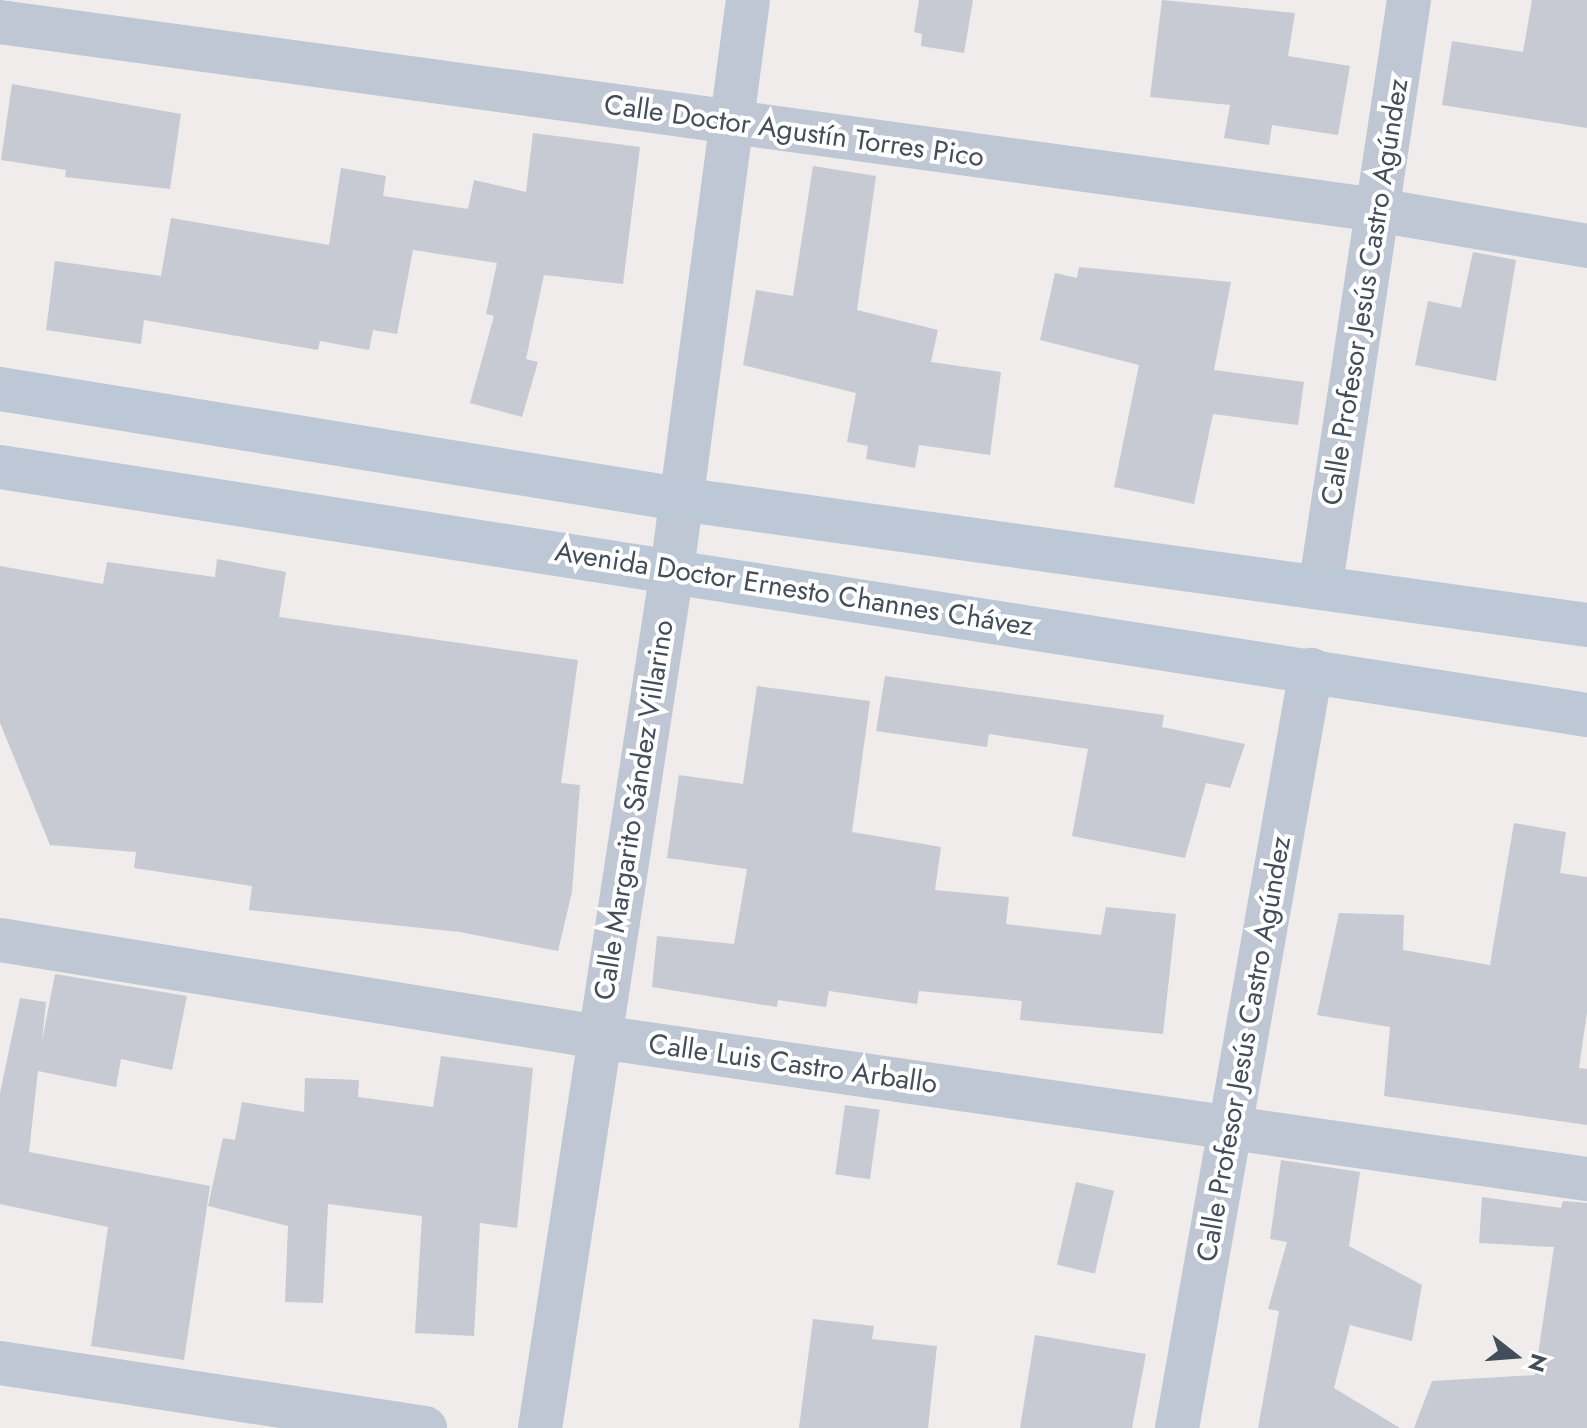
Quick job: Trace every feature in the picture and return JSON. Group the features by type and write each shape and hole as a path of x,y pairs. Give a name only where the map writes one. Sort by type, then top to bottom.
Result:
{"street":[{"name":"Calle Margarito Sández Villarino","path":"540,1428 672,570 679,499 748,0"},
{"name":"Calle Profesor Jesús Castro Agúndez","path":"1321,583 1409,0"},
{"name":"Calle Doctor Agustín Torres Pico","path":"0,22 1377,210 1587,246"},
{"path":"0,389 679,499 1321,583 1587,625"},
{"name":"Avenida Doctor Ernesto Channes Chávez","path":"0,467 1587,715"},
{"name":"Calle Profesor Jesús Castro Agúndez","path":"1177,1428 1311,670"},
{"name":"Calle Luis Castro Arballo","path":"0,940 599,1037 1231,1125 1587,1179"},
{"path":"0,1363 425,1428"}],"building":[{"path":"919,0 973,0 964,53 921,46 922,34 914,32"},
{"path":"1162,0 1295,13 1288,56 1350,66 1338,135 1272,125 1269,145 1224,138 1230,105 1150,97"},
{"path":"1532,0 1587,0 1587,128 1442,105 1452,41 1523,52"},
{"path":"12,84 181,114 170,189 65,177 66,170 1,160"},
{"path":"533,133 640,147 623,284 544,275 526,359 538,362 522,417 470,403 494,316 486,314 497,263 413,250 397,334 373,330 369,350 320,341 318,350 144,320 141,344 46,330 55,261 161,276 171,218 329,245 341,168 386,176 383,196 468,209 474,180 526,192"},
{"path":"813,166 876,176 857,310 938,330 931,362 1001,372 990,455 919,445 915,468 866,459 868,446 847,442 856,393 743,365 756,290 793,296"},
{"path":"1473,252 1516,260 1496,381 1415,365 1428,301 1461,308"},
{"path":"1079,267 1231,282 1214,370 1304,382 1298,425 1213,414 1194,504 1114,487 1139,365 1040,340 1055,273 1077,278"},
{"path":"217,559 286,572 279,617 578,660 561,783 580,785 572,892 558,951 460,932 249,910 252,886 134,868 136,852 50,845 0,723 0,566 103,584 107,562 215,577"},
{"path":"885,676 1164,715 1162,727 1245,744 1230,788 1206,783 1185,858 1072,836 1088,749 989,734 987,747 876,731"},
{"path":"757,686 870,701 852,832 941,847 935,890 1009,897 1006,924 1101,935 1106,907 1176,914 1163,1034 1020,1020 1022,1001 919,991 917,1004 829,991 826,1007 778,1000 777,1007 652,987 657,936 734,944 747,869 667,858 679,775 743,784"},
{"path":"1514,823 1566,832 1560,873 1587,877 1587,1012 1579,1068 1587,1069 1587,1125 1384,1096 1390,1027 1317,1015 1339,913 1404,915 1403,950 1490,965"},
{"path":"55,974 187,996 172,1070 121,1059 116,1087 38,1071 29,1152 210,1186 184,1360 91,1346 108,1227 0,1204 0,1093 20,998 46,1002 42,1041"},
{"path":"441,1056 533,1068 517,1228 480,1223 474,1336 415,1333 422,1216 328,1204 323,1303 285,1302 288,1226 208,1206 223,1138 235,1140 242,1102 304,1112 305,1078 359,1080 358,1097 433,1107"},
{"path":"845,1105 880,1110 870,1179 835,1174"},
{"path":"1281,1160 1360,1172 1349,1246 1422,1285 1412,1341 1350,1325 1334,1388 1400,1428 1258,1428 1279,1311 1268,1309 1287,1242 1270,1239"},
{"path":"1076,1182 1114,1191 1095,1274 1057,1265"},
{"path":"1482,1197 1561,1208 1563,1201 1587,1203 1587,1428 1414,1428 1432,1381 1535,1375 1554,1247 1479,1243"},
{"path":"813,1319 874,1326 872,1339 937,1346 928,1428 799,1428"},
{"path":"1035,1335 1146,1354 1132,1428 1020,1428"}]}
